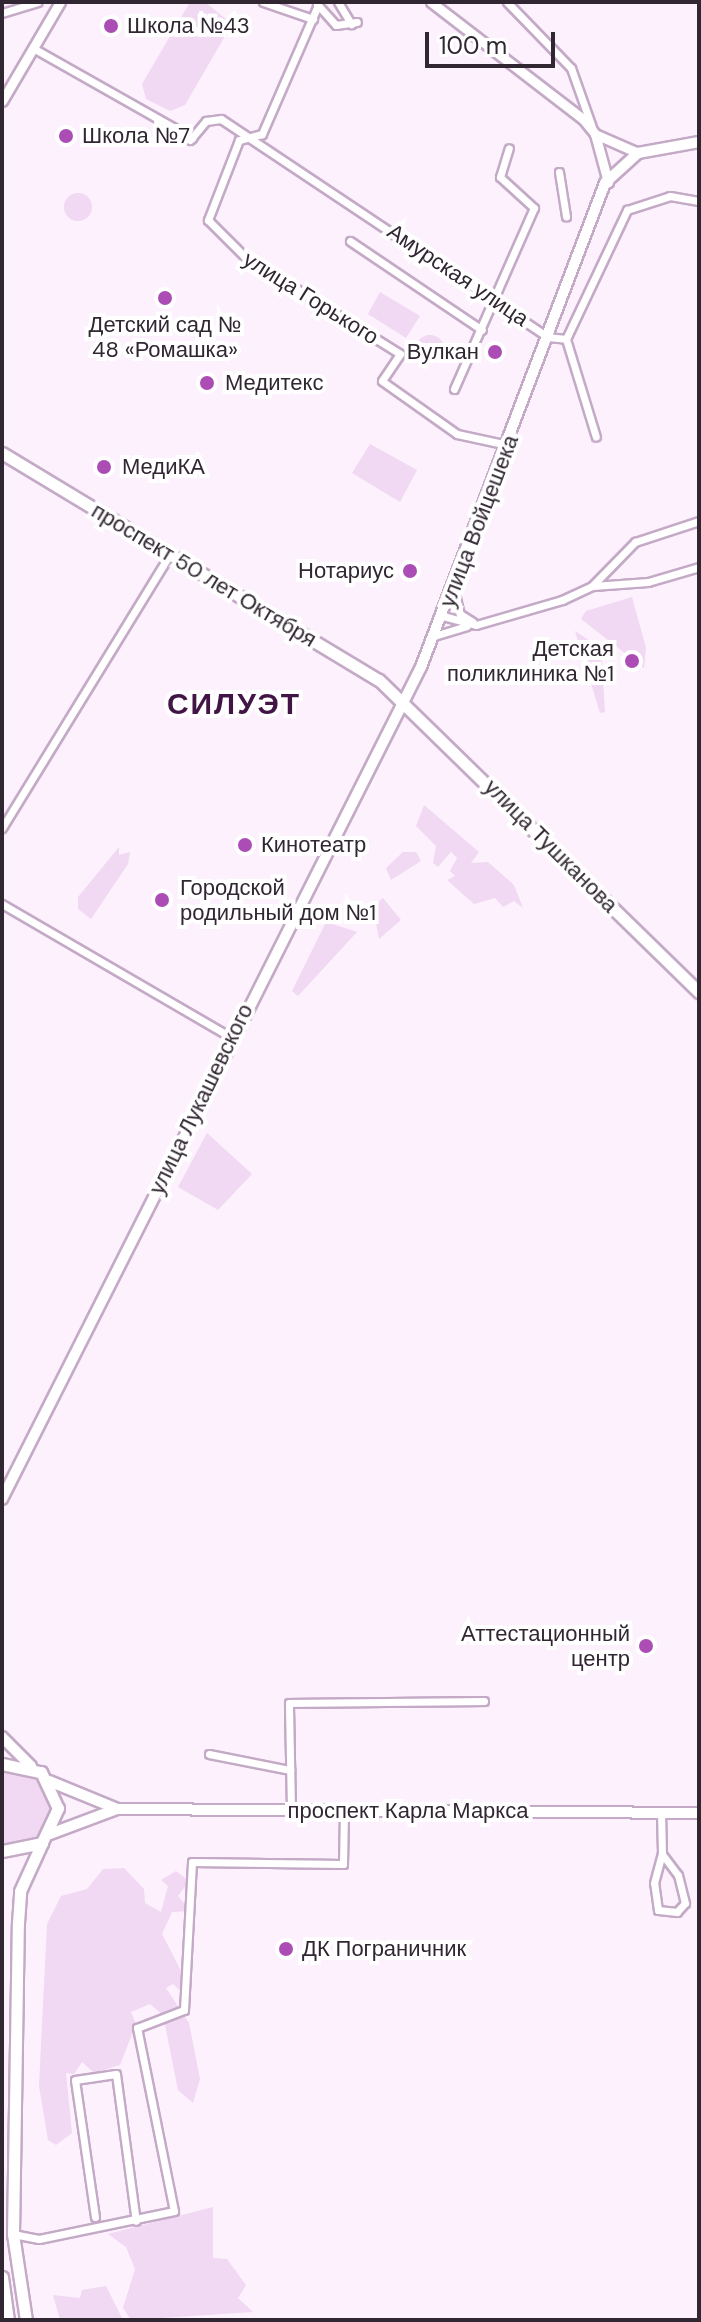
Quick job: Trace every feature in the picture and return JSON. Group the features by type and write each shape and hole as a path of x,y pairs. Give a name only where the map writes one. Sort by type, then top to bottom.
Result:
{"main road":[{"path":"608,182 638,153 699,142"},
{"name":"улица Войцешека","path":"403,701 454,589 608,182"},
{"name":"проспект 50 лет Октября","path":"2,453 170,554 403,701"},
{"name":"улица Тушканова","path":"403,701 699,992"},
{"name":"улица Лукашевского","path":"2,1499 403,701"},
{"path":"2,1737 49,1781 58,1808 20,1891 13,2234 26,2320"},
{"path":"2,1764 31,1766"},
{"name":"проспект Карла Маркса","path":"49,1781 117,1809 699,1813"},
{"name":"проспект Карла Маркса","path":"46,1839 117,1809"},
{"path":"2,1851 46,1839"},
{"path":"2,2277 8,2320"}],"street":[{"path":"2,13 37,2"},
{"path":"263,2 313,19"},
{"path":"317,3 336,25 354,23 338,2"},
{"path":"431,2 594,132 638,153"},
{"path":"507,2 583,87 608,182"},
{"path":"2,101 58,3"},
{"name":"улица Горького","path":"317,3 313,19 265,129 254,138 239,140 208,220 216,236 400,354 382,381 457,434 508,445"},
{"path":"33,48 191,139 216,118 254,138"},
{"name":"Амурская улица","path":"254,138 548,337"},
{"path":"454,389 496,301 534,208 500,177 509,148"},
{"path":"559,172 566,216"},
{"path":"596,437 566,339 627,210 670,196 699,201"},
{"path":"350,241 482,330"},
{"path":"548,337 566,339"},
{"path":"592,586 635,542 699,521"},
{"path":"2,828 170,554"},
{"path":"434,636 483,624 592,586 648,582 699,567"},
{"path":"454,589 460,614 483,624"},
{"path":"443,616 471,625"},
{"path":"2,904 232,1038"},
{"path":"291,1810 289,1703 484,1701"},
{"path":"209,1754 290,1770"},
{"path":"13,2234 39,2239 174,2211 137,2028 184,2010 192,1862 343,1864 344,1810"},
{"path":"661,1812 662,1854 654,1883 658,1910 677,1912 685,1903 678,1875 662,1854"},
{"path":"95,2217 75,2080 116,2074 136,2221"}],"shaded area":[{"path":"190,2 205,2 232,24 185,105 170,111 146,99 142,84"},
{"path":"78,193 88,197 92,207 88,217 78,221 68,217 64,207 68,197"},
{"path":"380,292 420,316 406,338 368,314"},
{"path":"430,335 440,339 444,349 440,359 430,363 420,359 416,349 420,339"},
{"path":"370,444 417,470 400,502 352,473"},
{"path":"632,597 646,648 644,668 581,619 586,611"},
{"path":"575,631 601,648 605,712 600,713"},
{"path":"424,805 479,852 471,863 488,862 514,885 523,908 514,901 503,907 495,898 474,904 447,880 455,876 450,871 457,858 451,852 438,867 433,863 436,846 416,826"},
{"path":"119,847 119,855 130,852 128,864 91,919 78,909 78,897"},
{"path":"403,852 416,852 421,861 391,880 386,868"},
{"path":"383,898 401,920 379,939 373,906"},
{"path":"326,922 357,932 298,996 292,991"},
{"path":"207,1133 252,1174 218,1210 178,1187"},
{"path":"2,1770 38,1777 51,1796 52,1812 37,1839 2,1845"},
{"path":"124,1868 144,1889 145,1903 161,1912 168,1886 161,1880 176,1871 189,1881 178,1896 191,1911 172,1912 162,1934 190,1988 189,1999 173,1984 166,1988 189,2023 200,2079 193,2103 178,2090 163,2015 150,2004 131,2012 136,2024 120,2065 94,2073 82,2062 74,2074 66,2073 72,2133 56,2145 48,2140 39,2086 47,1924 61,1896 87,1889 103,1869"},
{"path":"213,2207 213,2258 227,2259 246,2285 238,2298 253,2312 131,2320 123,2308 135,2269 126,2247 108,2234"},
{"path":"106,2286 123,2320 60,2320 53,2295 80,2298 82,2290"}],"place":[{"name":"Школа №43","path":"111,26"},
{"name":"Школа №7","path":"66,136"},
{"name":"Детский сад № 48 «Ромашка»","path":"165,298"},
{"name":"Вулкан","path":"495,352"},
{"name":"Медитекс","path":"207,383"},
{"name":"МедиКА","path":"104,467"},
{"name":"Нотариус","path":"410,571"},
{"name":"Детская поликлиника №1","path":"632,661"},
{"name":"Кинотеатр","path":"245,845"},
{"name":"Городской родильный дом №1","path":"162,900"},
{"name":"Аттестационный центр","path":"646,1646"},
{"name":"ДК Пограничник","path":"286,1949"}],"district":[{"name":"СИЛУЭТ","path":"234,704"}]}
